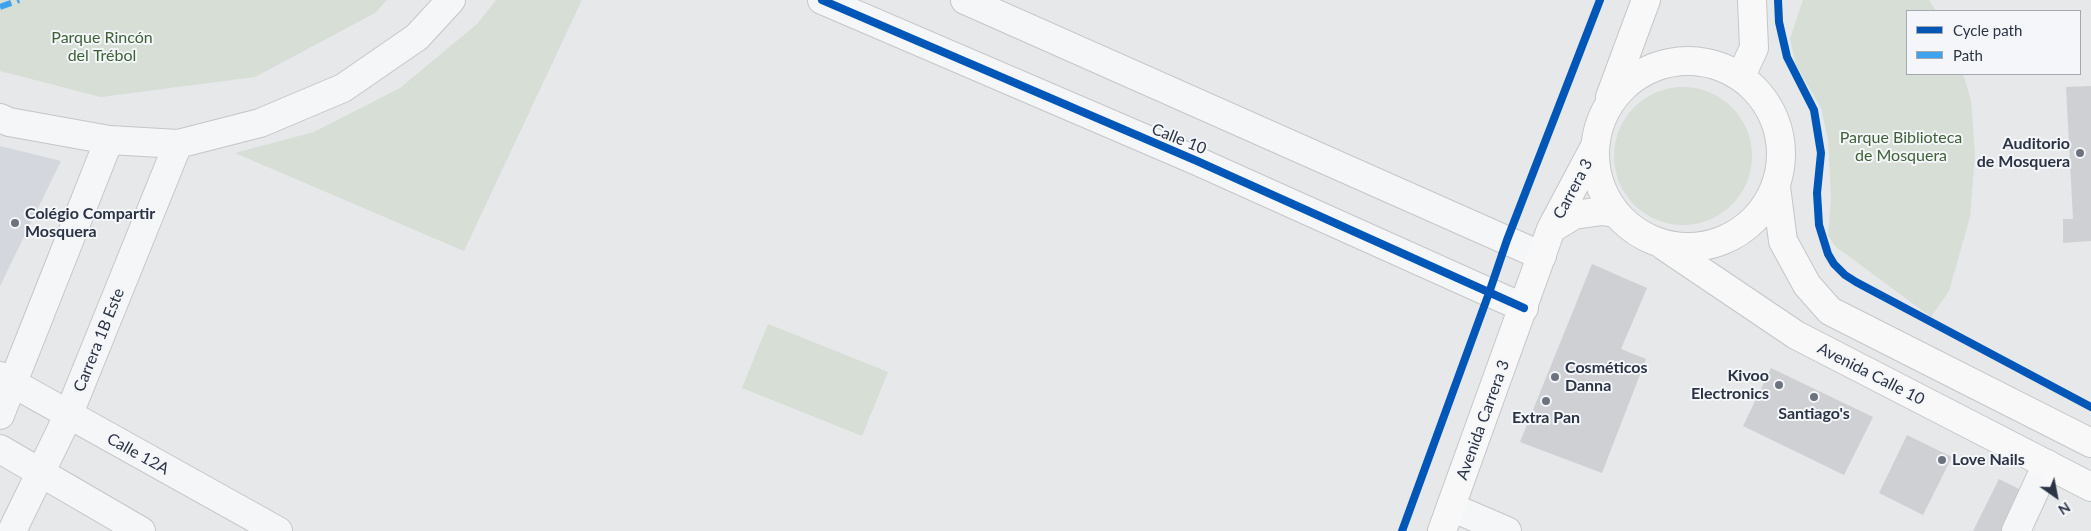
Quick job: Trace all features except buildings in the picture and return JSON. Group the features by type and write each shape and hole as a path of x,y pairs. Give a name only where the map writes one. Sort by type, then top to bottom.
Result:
{"main road":[{"path":"1646,0 1600,120 1594,148 1598,182 1615,213 1636,232 1662,244 1692,248 1708,245 1736,234 1760,214 1776,187"},
{"path":"1741,76 1754,48 1752,0"},
{"path":"1606,108 1624,86 1651,68 1666,63 1698,60 1713,63 1741,76 1764,98 1778,125 1781,156 1776,187 1783,241 1807,285 1830,311 2091,443"},
{"name":"Carrera 3","path":"1524,308 1551,229 1594,148"},
{"name":"Carrera 3","path":"1551,229 1574,215 1602,211 1615,213"},
{"name":"Avenida Calle 10","path":"1662,244 1796,335 2091,487"},
{"name":"Avenida Carrera 3","path":"1446,519 1524,308"}],"street":[{"path":"0,118 9,122 109,140 178,144 260,123 343,88 417,37 451,0"},
{"name":"Calle 10","path":"822,0 1197,160 1524,308"},
{"path":"965,0 1542,256"},
{"path":"0,415 7,380 109,140"},
{"name":"Carrera 1B Este","path":"12,531 68,416 178,144"},
{"name":"Calle 12A","path":"7,380 68,416 278,531"},
{"path":"0,449 141,531"},
{"path":"2016,531 2047,464"},
{"path":"1446,519 1507,531"}],"shaded area":[{"name":"Colégio Compartir Mosquera","path":"0,146 61,161 0,286"}],"green space":[{"name":"Parque Rincón del Trébol","path":"0,0 387,0 375,13 255,77 101,97 0,71"},
{"path":"496,0 582,0 464,251 235,153 314,132 400,88 477,24"},
{"name":"Parque Biblioteca de Mosquera","path":"1803,0 1929,0 1935,10 1906,10 1906,75 1963,75 1971,100 1975,154 1970,217 1949,291 1931,317 1835,246 1828,235 1831,198 1828,139 1821,108 1796,65 1790,39"},
{"path":"1683,87 1709,92 1721,98 1732,107 1741,118 1747,130 1752,156 1747,182 1741,194 1732,205 1721,214 1709,220 1683,225 1657,220 1645,214 1634,205 1625,194 1619,182 1614,156 1619,130 1625,118 1634,107 1645,98 1657,92"},
{"path":"768,324 888,372 862,436 742,388"}],"marked path":[{"path":"0,7 19,0"}],"cycle path":[{"path":"822,0 1197,161 1524,308"},
{"path":"1402,531 1507,240 1600,0"},
{"path":"1778,0 1779,22 1787,57 1814,110 1821,153 1817,193 1819,225 1828,254 1834,264 1845,275 1856,282 2091,407"}],"place":[{"name":"Auditorio de Mosquera","path":"2080,153"},
{"name":"Colégio Compartir Mosquera","path":"15,223"},
{"name":"Cosméticos Danna","path":"1555,377"},
{"name":"Kivoo Electronics","path":"1779,385"},
{"name":"Santiago's","path":"1814,397"},
{"name":"Extra Pan","path":"1546,401"},
{"name":"Love Nails","path":"1942,460"}]}
